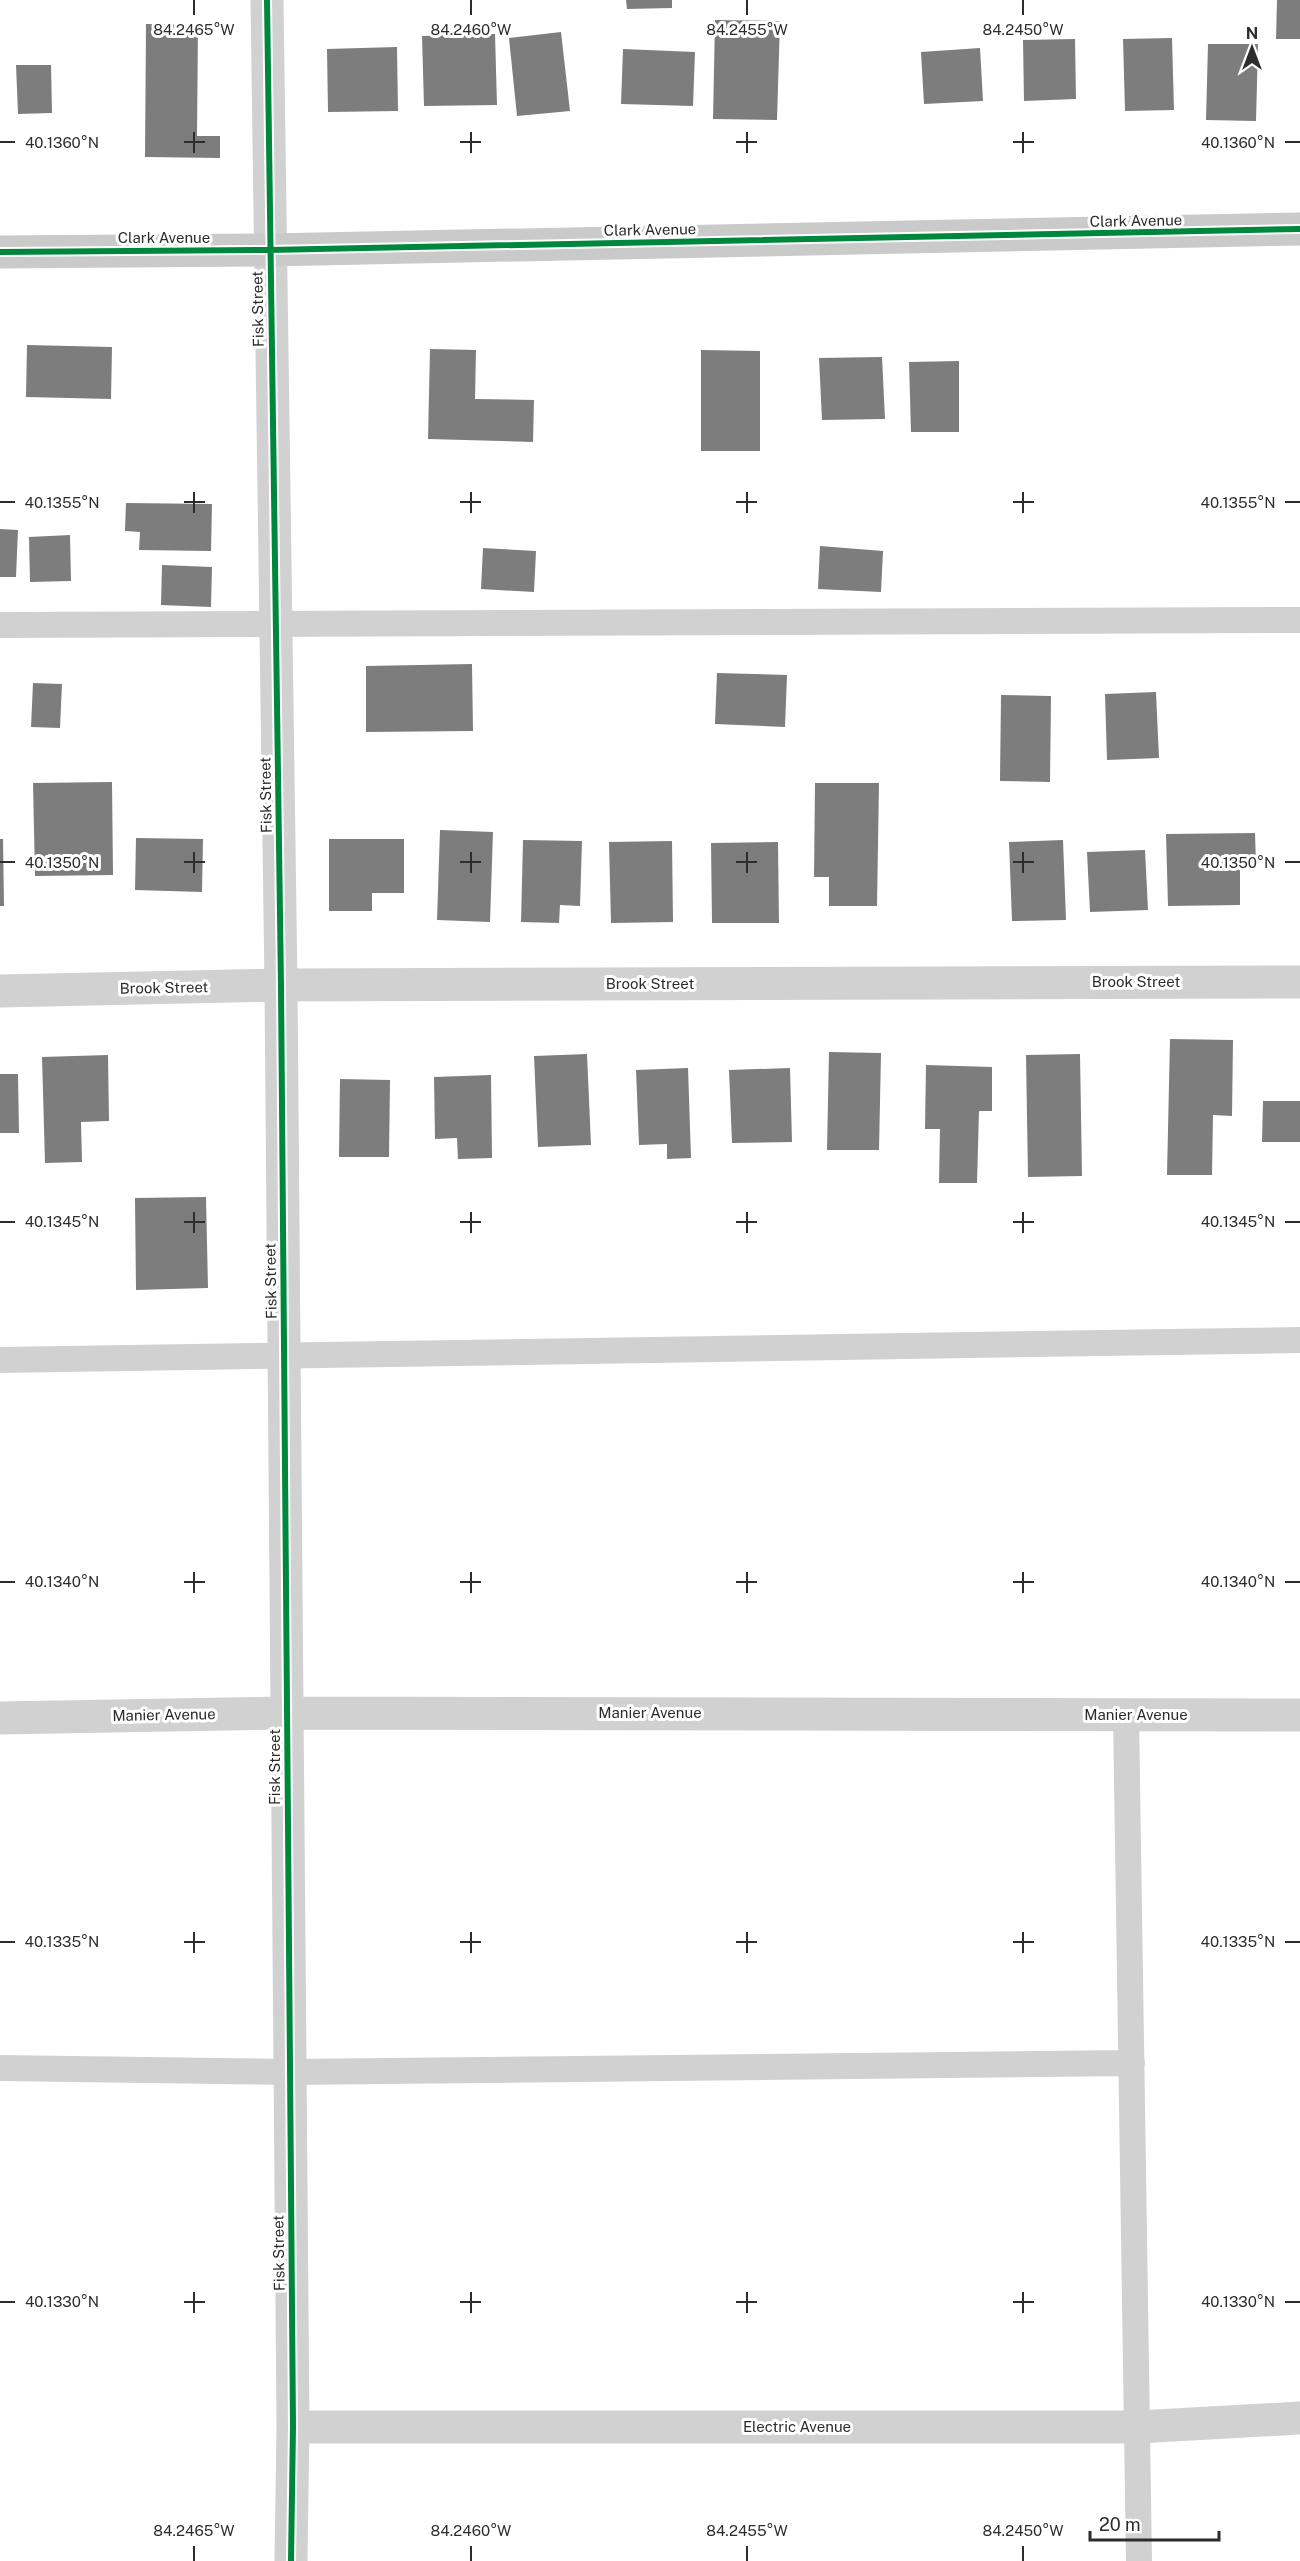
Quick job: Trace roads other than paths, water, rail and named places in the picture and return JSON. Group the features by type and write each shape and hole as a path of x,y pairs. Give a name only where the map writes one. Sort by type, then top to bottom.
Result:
{"street":[{"name":"Fisk Street","path":"267,0 281,985 293,2427 291,2561"},
{"name":"Clark Avenue","path":"0,252 269,250 1300,229"},
{"name":"Brook Street","path":"0,991 281,985 1300,982"},
{"name":"Manier Avenue","path":"0,1718 287,1713 1300,1715"},
{"name":"Electric Avenue","path":"293,2427 1138,2427 1300,2418"}],"lane":[{"path":"0,626 1300,620"},
{"path":"0,1360 1300,1340"},
{"path":"1126,1715 1139,2561"},
{"path":"0,2067 290,2072 1132,2063"}]}
